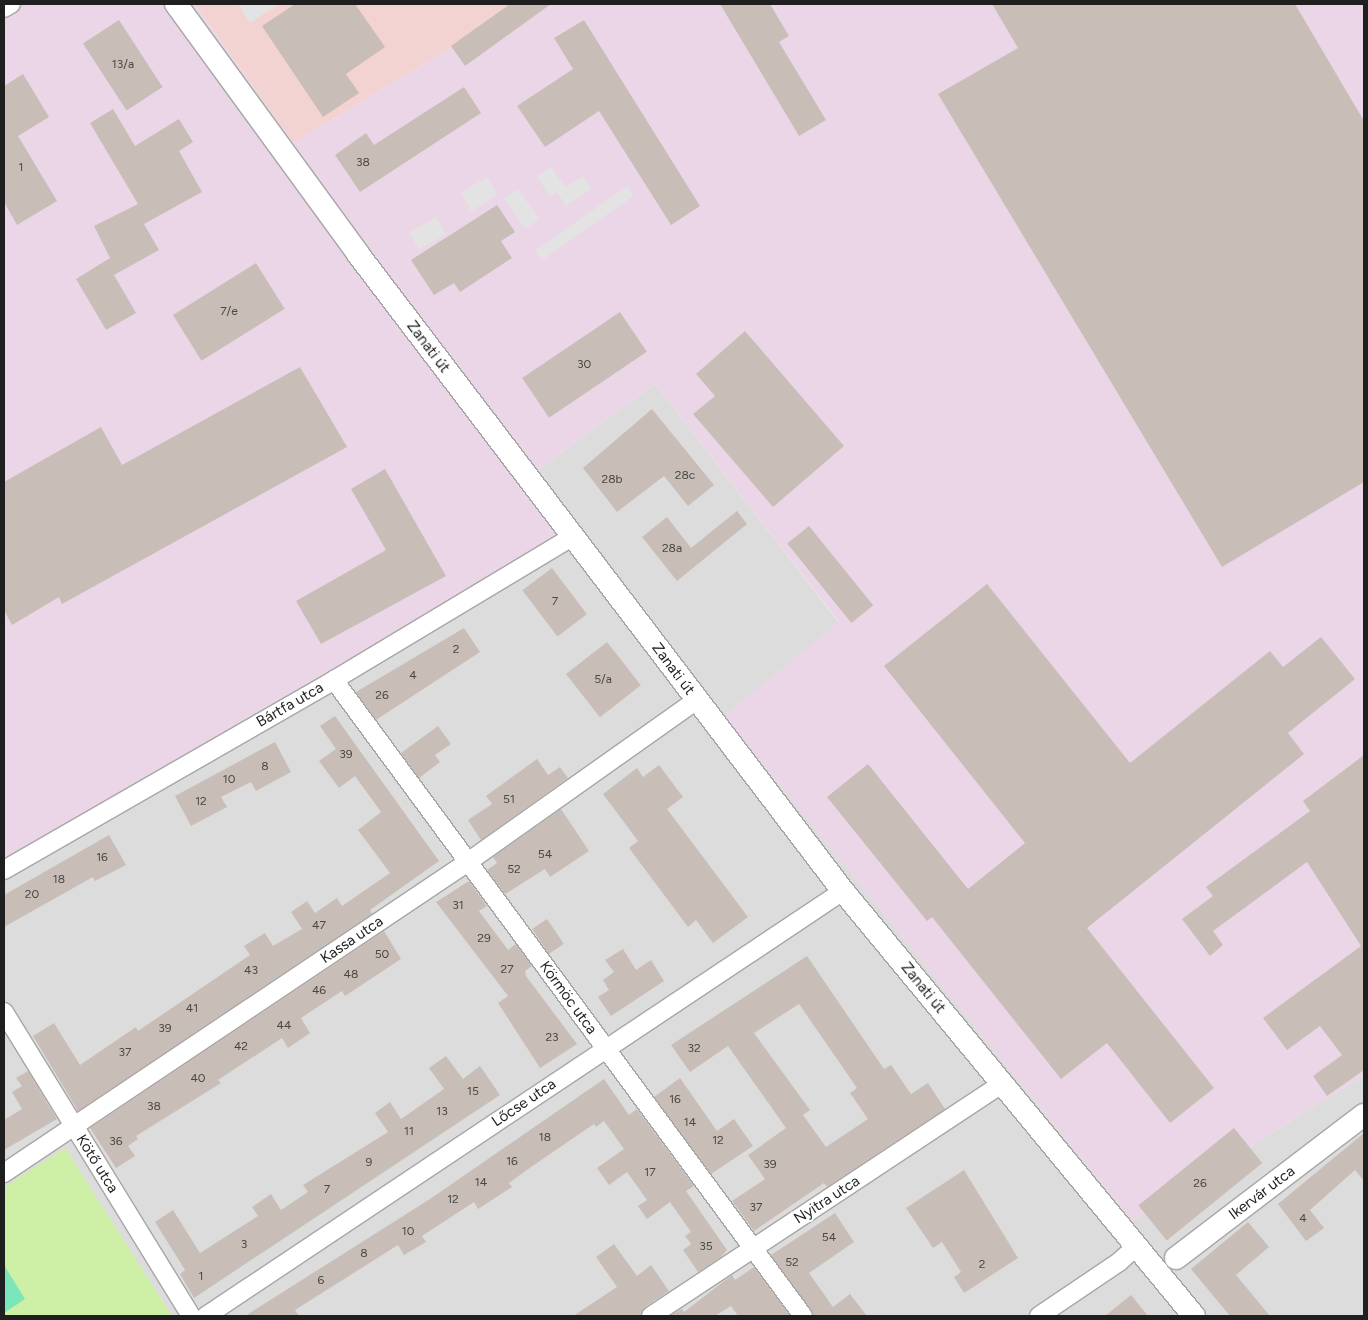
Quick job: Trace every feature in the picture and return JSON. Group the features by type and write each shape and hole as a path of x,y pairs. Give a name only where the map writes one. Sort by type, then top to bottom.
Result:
{"street":[{"path":"4,8 11,4"},
{"name":"Zanati út","path":"176,4 358,254 843,891 1138,1245 1168,1265 1194,1316"},
{"name":"Bártfa utca","path":"4,870 334,680 574,536"},
{"name":"Körmöc utca","path":"334,680 803,1316"},
{"name":"Kassa utca","path":"4,1172 468,862 697,700"},
{"name":"Lőcse utca","path":"206,1316 843,891"},
{"name":"Kötő utca","path":"4,1012 190,1316"},
{"name":"Nyitra utca","path":"651,1316 1002,1084"},
{"name":"Ikervár utca","path":"1168,1265 1364,1115"},
{"path":"1039,1316 1119,1262 1138,1245"}],"shaded area":[{"path":"4,4 195,4 293,143 523,4 1364,4 1364,1075 1132,1221 724,716 839,622 655,384 533,474 573,529 4,865"},
{"path":"195,4 523,4 293,143"},
{"path":"238,4 279,4 250,23"},
{"path":"551,167 565,187 583,176 591,189 566,206 557,192 550,197 537,176"},
{"path":"487,177 498,195 471,211 460,193"},
{"path":"627,186 634,196 542,260 535,250"},
{"path":"518,189 539,219 525,229 504,199"},
{"path":"436,217 446,234 419,250 409,232"},
{"path":"655,384 839,623 724,716 1132,1221 1364,1075 1364,1316 4,1316 4,865"}],"green space":[{"path":"65,1148 172,1316 4,1316 4,1187"},
{"path":"4,1265 25,1299 4,1313"}],"building":[{"path":"295,4 355,4 385,47 346,74 359,93 323,117 262,26"},
{"path":"510,4 551,4 465,66 451,46"},
{"path":"720,4 770,4 789,36 779,42 826,120 799,136"},
{"path":"992,4 1295,4 1364,121 1364,482 1222,567 938,94 1018,48"},
{"path":"119,20 163,87 127,111 83,43"},
{"path":"584,20 700,206 671,225 599,111 545,147 517,106 573,69 554,38"},
{"path":"23,74 49,117 18,136 57,201 17,225 4,202 4,86"},
{"path":"464,87 481,113 360,192 335,155 366,133 374,145"},
{"path":"113,109 135,146 179,119 193,142 179,151 202,192 144,224 159,250 114,275 136,313 106,330 76,279 110,258 94,226 138,204 90,123"},
{"path":"497,205 515,232 501,241 512,258 460,292 454,283 434,295 411,260"},
{"path":"256,263 285,309 202,361 173,315"},
{"path":"620,312 647,352 549,418 522,378"},
{"path":"745,331 844,446 773,507 693,414 715,396 696,374"},
{"path":"300,367 347,447 62,604 59,597 12,625 4,610 4,482 101,427 122,465"},
{"path":"652,409 714,485 688,506 664,476 617,512 583,468"},
{"path":"385,469 446,576 321,644 296,601 386,550 351,489"},
{"path":"737,511 747,524 677,581 642,537 667,517 691,548"},
{"path":"809,526 873,605 851,623 787,544"},
{"path":"552,568 587,614 557,637 522,590"},
{"path":"987,584 1130,763 1270,651 1283,667 1321,637 1355,679 1288,733 1304,754 1087,928 1214,1088 1170,1123 1107,1043 1061,1079 932,917 927,921 827,797 868,764 968,889 1025,843 884,666"},
{"path":"464,628 480,652 376,720 356,692"},
{"path":"607,642 641,685 600,717 566,674"},
{"path":"335,716 439,861 370,910 372,914 78,1111 33,1036 54,1023 80,1065 136,1027 138,1031 250,955 244,946 265,933 273,946 302,929 291,912 307,901 315,913 337,898 342,906 390,873 358,830 381,812 355,776 339,788 319,761 336,749 320,726"},
{"path":"438,726 451,744 435,755 440,762 419,778 401,753"},
{"path":"275,742 291,772 256,791 251,782 221,797 227,807 191,826 175,796"},
{"path":"1364,755 1364,1070 1327,1096 1313,1076 1342,1055 1320,1026 1287,1050 1263,1018 1361,946 1307,862 1213,931 1223,945 1210,956 1182,919 1213,896 1206,887 1310,811 1303,801"},
{"path":"537,759 548,775 560,767 568,778 481,840 468,820 492,804 486,796"},
{"path":"659,765 683,797 667,809 748,917 713,943 696,920 688,927 629,848 638,841 603,794 637,768 643,777"},
{"path":"561,809 589,851 550,877 545,869 505,894 487,870 497,863 493,857"},
{"path":"109,835 126,865 95,881 93,877 4,927 4,895"},
{"path":"469,881 487,906 479,911 508,950 516,944 532,966 525,971 526,976 577,1044 540,1068 498,1003 508,996 436,902"},
{"path":"547,919 564,944 549,954 532,929"},
{"path":"384,931 401,959 345,996 342,991 301,1018 310,1033 288,1048 282,1038 218,1080 221,1083 136,1136 138,1139 128,1146 135,1156 116,1168 90,1128"},
{"path":"623,949 636,970 651,960 664,981 611,1016 598,997 609,990 603,980 614,972 605,960"},
{"path":"807,956 884,1069 891,1065 911,1094 928,1083 945,1109 827,1187 824,1183 754,1231 732,1201 765,1179 748,1155 786,1128 728,1046 690,1072 671,1045","holes":["799,1004 857,1088 850,1093 868,1119 826,1147 803,1115 810,1110 754,1033"]},
{"path":"446,1056 463,1079 480,1066 500,1095 194,1298 180,1274 185,1270 155,1222 173,1210 200,1253 258,1216 252,1207 271,1194 281,1210 308,1192 303,1185 388,1132 375,1113 390,1102 401,1119 444,1089 429,1068"},
{"path":"28,1071 57,1119 4,1150 4,1120 22,1109 12,1092 22,1086 16,1078"},
{"path":"680,1078 717,1131 734,1119 753,1146 711,1174 654,1097"},
{"path":"604,1079 629,1115 637,1109 694,1186 686,1191 727,1250 720,1258 698,1272 683,1250 691,1244 685,1236 691,1232 670,1202 647,1219 638,1206 647,1200 627,1172 609,1185 597,1168 624,1149 604,1121 596,1127 594,1124 531,1167 509,1183 512,1187 478,1209 474,1202 422,1236 426,1242 404,1255 398,1245 295,1310 299,1316 245,1316 430,1199"},
{"path":"1234,1128 1262,1163 1167,1240 1138,1205"},
{"path":"1364,1133 1364,1181 1355,1170 1310,1210 1324,1228 1306,1241 1278,1204"},
{"path":"964,1170 1018,1258 964,1293 954,1277 961,1272 942,1242 933,1248 906,1208"},
{"path":"835,1213 854,1242 809,1273 833,1307 850,1294 867,1316 813,1316 771,1255"},
{"path":"1248,1222 1269,1247 1236,1275 1270,1316 1230,1316 1191,1269"},
{"path":"614,1244 637,1276 651,1265 669,1291 645,1307 640,1316 573,1316 617,1287 596,1257"},
{"path":"754,1267 790,1316 738,1316 731,1306 715,1316 670,1316 682,1309 684,1312 732,1275 735,1280"},
{"path":"1131,1295 1148,1316 1105,1316"}]}
